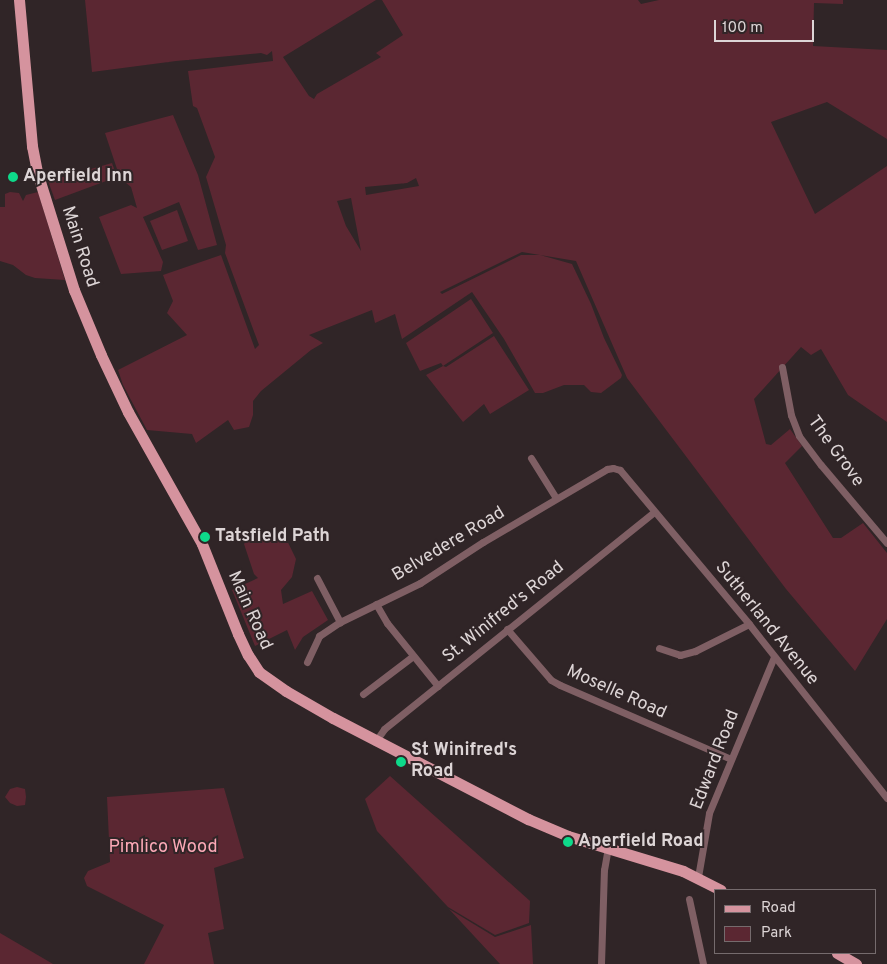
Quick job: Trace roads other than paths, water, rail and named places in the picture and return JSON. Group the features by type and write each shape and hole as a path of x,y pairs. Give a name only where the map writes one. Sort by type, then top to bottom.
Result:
{"main road":[{"name":"Main Road","path":"19,0 23,30 26,96 37,172 77,298 120,396 153,460 202,544 238,634 252,663 259,672 286,691 376,742 528,819 568,836 698,877 718,889"},
{"path":"839,954 856,964"}],"street":[{"name":"The Grove","path":"782,368 791,416 799,436 820,465 887,543"},
{"path":"531,458 556,498"},
{"name":"Belvedere Road","path":"307,662 319,636 340,622 420,583 483,542 607,469 620,470"},
{"name":"Sutherland Avenue","path":"620,470 749,624 887,798"},
{"name":"St. Winifred's Road","path":"376,742 384,730 654,512"},
{"path":"317,578 340,622"},
{"path":"376,604 412,656 438,686"},
{"path":"659,648 680,654 695,651 749,624"},
{"name":"Moselle Road","path":"507,629 551,680 731,759"},
{"path":"363,694 412,656"},
{"name":"Edward Road","path":"698,877 709,813 774,657"},
{"path":"600,964 604,870 608,848"},
{"path":"689,899 703,964"}],"place":[{"name":"Aperfield Inn","path":"13,177"},
{"name":"Tatsfield Path","path":"205,537"},
{"name":"St Winifred's Road","path":"401,762"},
{"name":"Aperfield Road","path":"568,842"}],"park label":[{"name":"Pimlico Wood","path":"163,848"}]}
